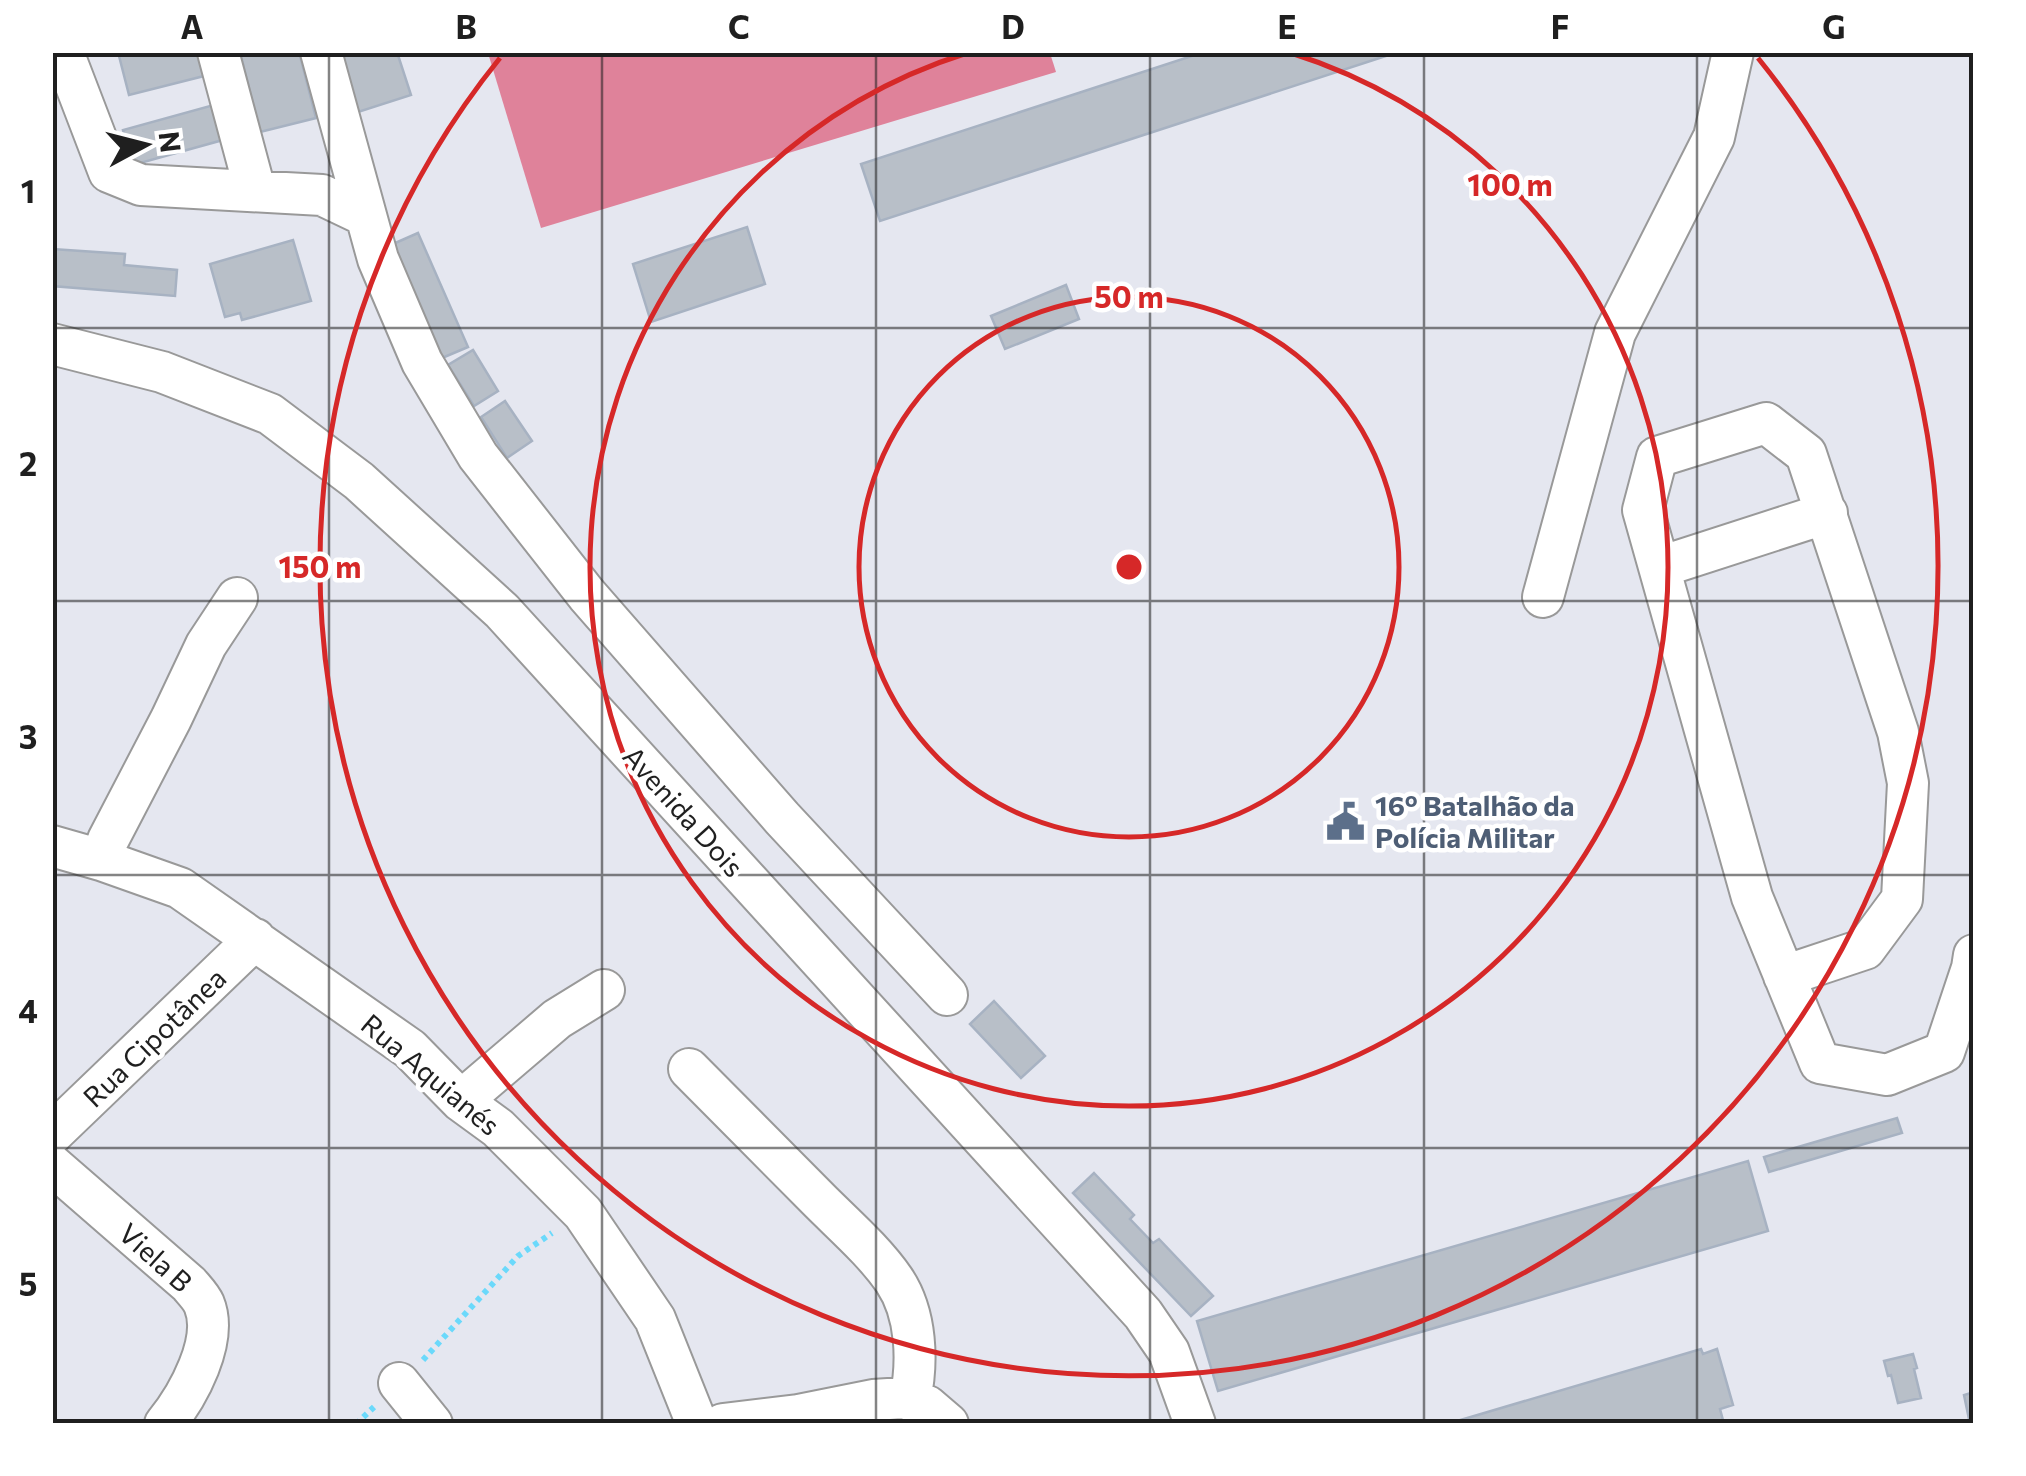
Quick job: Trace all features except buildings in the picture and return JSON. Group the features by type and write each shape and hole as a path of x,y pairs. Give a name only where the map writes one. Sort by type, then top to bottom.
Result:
{"street":[{"path":"63,52 109,172 141,185 322,195 366,216"},
{"path":"218,52 255,190"},
{"path":"321,52 378,259 422,362 478,456 587,595 782,818 947,995"},
{"path":"1543,597 1615,333 1714,137 1732,52"},
{"name":"Avenida Dois","path":"52,344 162,372 270,414 359,481 502,612 1144,1314 1169,1352 1196,1424"},
{"path":"1784,976 1865,949 1902,900 1908,783 1898,732 1806,454 1766,424 1657,457 1644,510 1752,897 1784,976 1820,1063 1888,1075 1944,1052 1974,955"},
{"path":"1660,567 1827,513"},
{"path":"101,860 206,645 237,598"},
{"name":"Rua Aquianés","path":"52,846 180,888 410,1049 461,1101 498,1128 583,1214 654,1319 697,1424"},
{"name":"Rua Cipotânea","path":"52,1134 255,939"},
{"path":"461,1101 557,1018 604,990"},
{"path":"689,1069 895,1281 914,1338 916,1360 910,1400"},
{"name":"Viela B","path":"52,1165 189,1284 204,1302 208,1323 203,1357 165,1424"},
{"path":"399,1383 432,1424"},
{"path":"722,1424 904,1398 927,1406 948,1424"}],"path":[{"path":"356,1424 430,1352 518,1256 583,1214"}],"shaded area":[{"path":"488,53 1050,53 1056,72 541,228"}],"place":[{"name":"16º Batalhão da Polícia Militar","path":"1345,821"}]}
